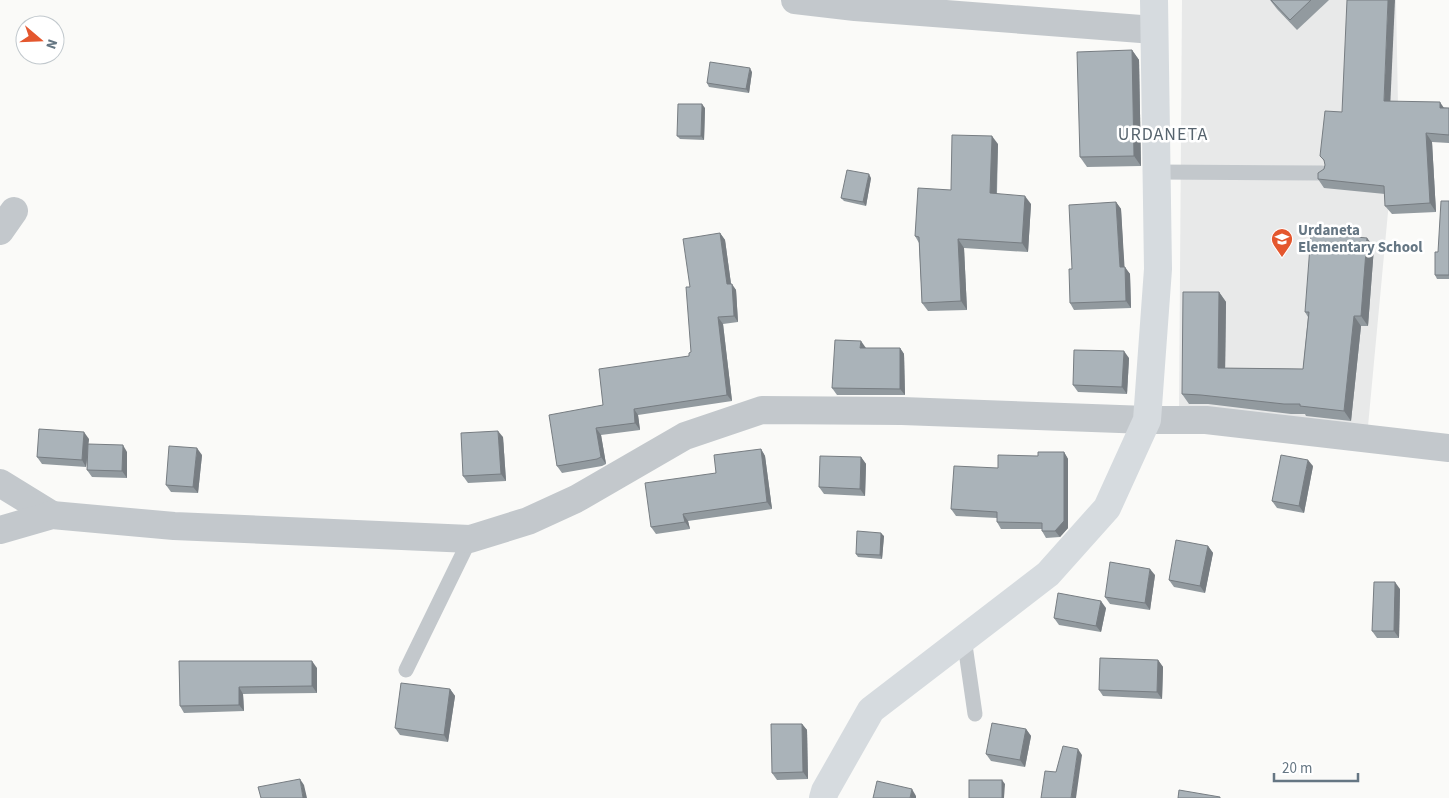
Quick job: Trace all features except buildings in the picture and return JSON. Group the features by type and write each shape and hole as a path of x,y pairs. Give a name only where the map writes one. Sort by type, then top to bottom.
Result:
{"street":[{"path":"795,0 855,7 1154,30"},
{"path":"823,798 825,791 871,710 1048,574 1107,508 1147,420 1158,269 1154,0"},
{"path":"0,530 52,515 174,526 470,539 528,521 576,499 685,436 762,410 902,411 1147,420 1206,420 1449,448"},
{"path":"0,483 52,515"}],"lane":[{"path":"1156,172 1322,172"},
{"path":"406,670 470,539"},
{"path":"964,638 975,714"}],"shaded area":[{"name":"Urdaneta Elementary School","path":"1182,0 1396,0 1398,105 1367,437 1179,411"}],"place":[{"name":"Urdaneta Elementary School","path":"1282,258"}],"district":[{"name":"URDANETA","path":"1163,134"}]}
